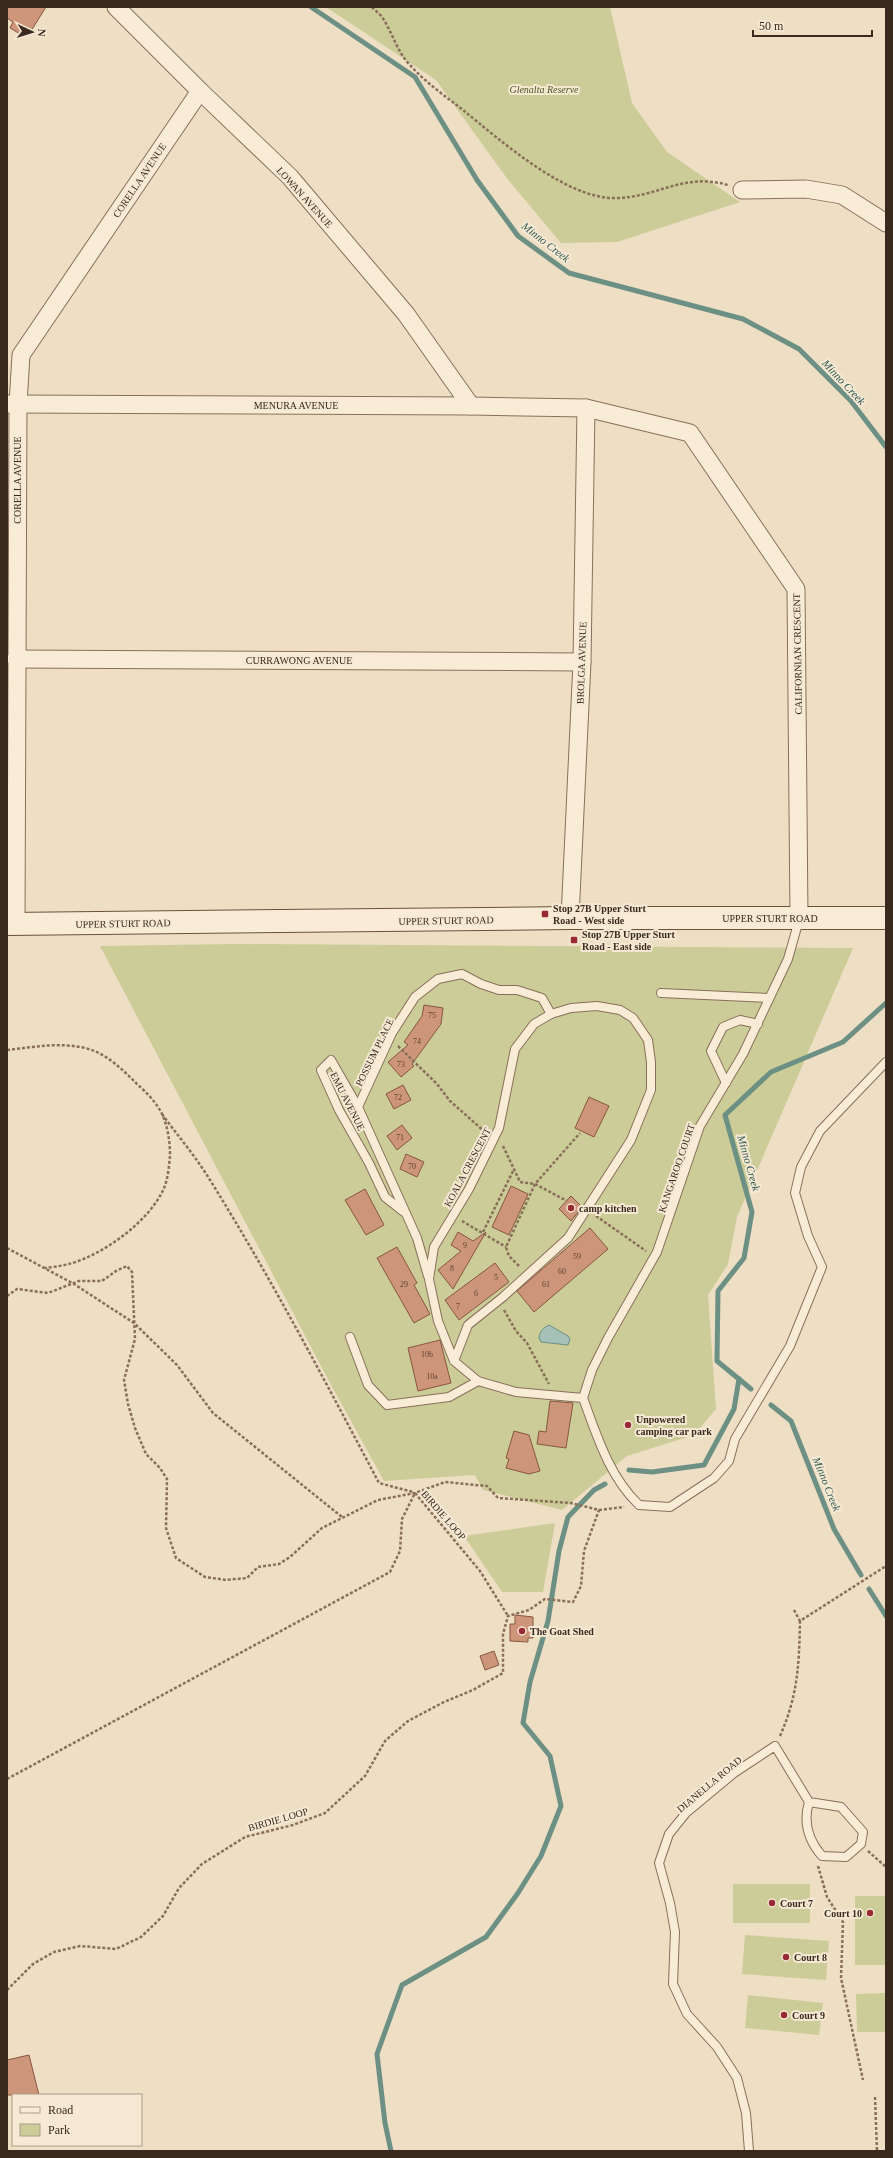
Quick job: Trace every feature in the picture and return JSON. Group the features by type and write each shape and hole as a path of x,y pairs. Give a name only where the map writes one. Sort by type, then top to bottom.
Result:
{"main road":[{"name":"UPPER STURT ROAD","path":"11,924 570,918 886,918"}],"street":[{"name":"LOWAN AVENUE","path":"116,7 200,91 290,177 406,314 471,406"},
{"name":"CORELLA AVENUE","path":"11,924 16,659 12,404 21,355 200,91"},
{"path":"742,190 806,189 842,195 886,223"},
{"name":"MENURA AVENUE","path":"12,404 586,408"},
{"name":"BROLGA AVENUE","path":"570,918 582,662 586,408"},
{"name":"CALIFORNIAN CRESCENT","path":"586,408 690,433 796,589 799,918"},
{"name":"CURRAWONG AVENUE","path":"16,659 582,662"}],"lane":[{"name":"KANGAROO COURT","path":"583,1398 592,1370 605,1344 654,1257 700,1126 743,1054 758,1024 788,959 799,918"},
{"name":"POSSUM PLACE","path":"358,1108 389,1040 415,997 438,979 462,974 481,984 499,990 517,990 542,998 551,1014"},
{"path":"661,993 769,998"},
{"name":"KOALA CRESCENT","path":"597,1006 620,1010 633,1018 648,1040 651,1062 651,1090 631,1140 568,1238 499,1301 468,1325 454,1361 438,1321 429,1279 434,1247 453,1216 499,1128 505,1105 515,1049 534,1024 551,1014 571,1008 597,1006"},
{"path":"726,1083 711,1051 723,1027 740,1020 758,1024"},
{"name":"EMU AVENUE","path":"404,1212 385,1197 369,1163 339,1110 321,1070 331,1060 358,1108 417,1238 429,1279"},
{"path":"454,1361 478,1381 516,1392 583,1398 604,1456 625,1492 639,1505 670,1506 714,1478 729,1461 735,1439 790,1346 822,1267 808,1236 795,1192 801,1167 820,1131 886,1062"},
{"path":"350,1337 368,1385 387,1405 449,1397 478,1381"},
{"path":"775,1746 809,1802 805,1816 811,1845 822,1856 846,1857 861,1844 863,1832 841,1807 809,1802"},
{"name":"DIANELLA ROAD","path":"749,2151 746,2113 737,2078 717,2047 687,2014 673,1984 675,1932 670,1903 659,1863 669,1834 686,1813 734,1773 775,1746"}],"path":[{"path":"372,7 384,19 408,64 424,78 512,149 547,173 586,194 615,198 648,192 686,182 713,181 742,190"},
{"path":"389,1040 437,1084 450,1101 467,1118 506,1148 520,1182 535,1184 567,1201"},
{"path":"7,1050 60,1044 87,1048 109,1058 128,1074 146,1093 210,1179 310,1353 379,1483 416,1493 445,1482 487,1486 498,1498 570,1504 599,1510 639,1505"},
{"path":"45,1268 69,1264 119,1239 154,1206 164,1188 169,1165 170,1142 162,1114"},
{"path":"506,1247 535,1184 580,1133"},
{"path":"483,1232 514,1169"},
{"path":"587,1210 654,1257"},
{"path":"453,1216 483,1232 506,1247 509,1256 529,1274"},
{"path":"7,1248 74,1284 134,1323 177,1364 213,1413 342,1517"},
{"name":"BIRDIE LOOP","path":"7,1296 17,1290 48,1293 79,1281 102,1281 116,1271 127,1266 132,1272 135,1339 124,1380 128,1404 135,1428 146,1454 160,1468 167,1479 166,1528 176,1558 205,1577 226,1580 247,1578 258,1567 279,1564 284,1561 322,1528 342,1517 378,1500 416,1493 480,1571 508,1616 503,1634 502,1673 473,1690 444,1702 408,1721 385,1741 365,1776 325,1813 293,1825 245,1837 202,1864 179,1888 163,1916 141,1937 116,1949 80,1946 54,1952 33,1964 7,1990"},
{"path":"499,1301 516,1331 527,1343 555,1396"},
{"path":"7,1779 390,1572 400,1551 402,1519 416,1493"},
{"path":"508,1616 529,1610 545,1599 573,1602 581,1586 584,1551 599,1510"},
{"path":"800,1621 886,1566"},
{"path":"775,1746 791,1712 799,1672 800,1621 794,1610"},
{"path":"861,1844 886,1867"},
{"path":"811,1845 827,1897 843,1922 841,1978 863,2080"},
{"path":"875,2096 877,2151"}],"green space":[{"name":"Glenalta Reserve","path":"326,7 610,7 632,103 667,152 740,202 617,242 561,243 506,177 436,80"},
{"path":"236,944 853,948 737,1217 728,1264 708,1295 716,1409 694,1435 627,1456 562,1510 483,1490 475,1475 384,1481 330,1383 100,946"},
{"path":"555,1523 543,1592 502,1592 464,1536"},
{"name":"Court 7","path":"733,1884 810,1884 810,1923 733,1923"},
{"path":"855,1896 886,1896 886,1965 855,1965"},
{"name":"Court 8","path":"745,1935 829,1941 826,1980 742,1974"},
{"path":"886,1993 886,2032 857,2032 856,1994"},
{"name":"Court 9","path":"748,1995 823,2003 819,2035 745,2028"}],"shaded area":[{"path":"549,1325 568,1336 570,1339 568,1345 541,1342 539,1338 540,1333"}],"building":[{"path":"7,7 46,7 31,31 25,29 22,35 10,28 13,22 7,18"},
{"path":"424,1005 443,1008 441,1024 412,1064 414,1066 401,1077 388,1062 408,1045 404,1042 422,1016"},
{"path":"403,1085 411,1100 394,1109 386,1094"},
{"path":"589,1097 609,1106 594,1137 575,1128"},
{"path":"402,1125 412,1138 397,1150 387,1136"},
{"path":"406,1154 424,1162 417,1177 400,1169"},
{"path":"511,1186 528,1194 509,1235 492,1227"},
{"path":"365,1189 384,1225 366,1235 345,1200"},
{"name":"camp kitchen","path":"571,1196 582,1207 571,1221 559,1209"},
{"path":"590,1228 608,1249 534,1312 517,1291"},
{"path":"458,1232 473,1241 486,1232 453,1289 438,1270 461,1251 451,1245"},
{"path":"397,1247 417,1283 414,1285 430,1314 414,1323 377,1258"},
{"path":"495,1263 509,1282 459,1320 445,1300"},
{"path":"440,1340 451,1383 418,1391 408,1348"},
{"path":"550,1401 573,1403 566,1448 537,1444 539,1431 546,1432"},
{"path":"514,1431 529,1435 540,1471 529,1474 506,1468 509,1459 506,1458"},
{"name":"The Goat Shed","path":"515,1615 533,1617 533,1638 528,1638 528,1642 510,1641 510,1624 515,1624"},
{"path":"494,1651 499,1665 485,1670 480,1656"},
{"path":"29,2055 39,2094 7,2095 7,2060"}],"waterway":[{"name":"Minno Creek","path":"311,7 415,77 477,180 518,236 569,273 743,319 799,349 851,401 886,447"},
{"name":"Minno Creek","path":"751,1389 717,1361 718,1291 744,1258 752,1212 725,1115 771,1072 843,1042 886,1003"},
{"path":"629,1470 652,1472 704,1465 734,1409 739,1379"},
{"name":"Minno Creek","path":"771,1405 791,1421 834,1529 861,1575"},
{"path":"391,2151 385,2123 377,2054 402,1985 486,1937 518,1893 541,1856 561,1806 550,1756 523,1723 530,1682 548,1621 559,1551 568,1517 594,1490 605,1484"},
{"name":"Minno Creek","path":"869,1589 886,1616"}],"place":[{"name":"Stop 27B Upper Sturt Road - West side","path":"545,914"},
{"name":"Stop 27B Upper Sturt Road - East side","path":"574,940"},
{"name":"camp kitchen","path":"571,1208"},
{"name":"Unpowered camping car park","path":"628,1425"},
{"name":"The Goat Shed","path":"522,1631"},
{"name":"Court 7","path":"772,1903"},
{"name":"Court 10","path":"870,1913"},
{"name":"Court 8","path":"786,1957"},
{"name":"Court 9","path":"784,2015"}]}
